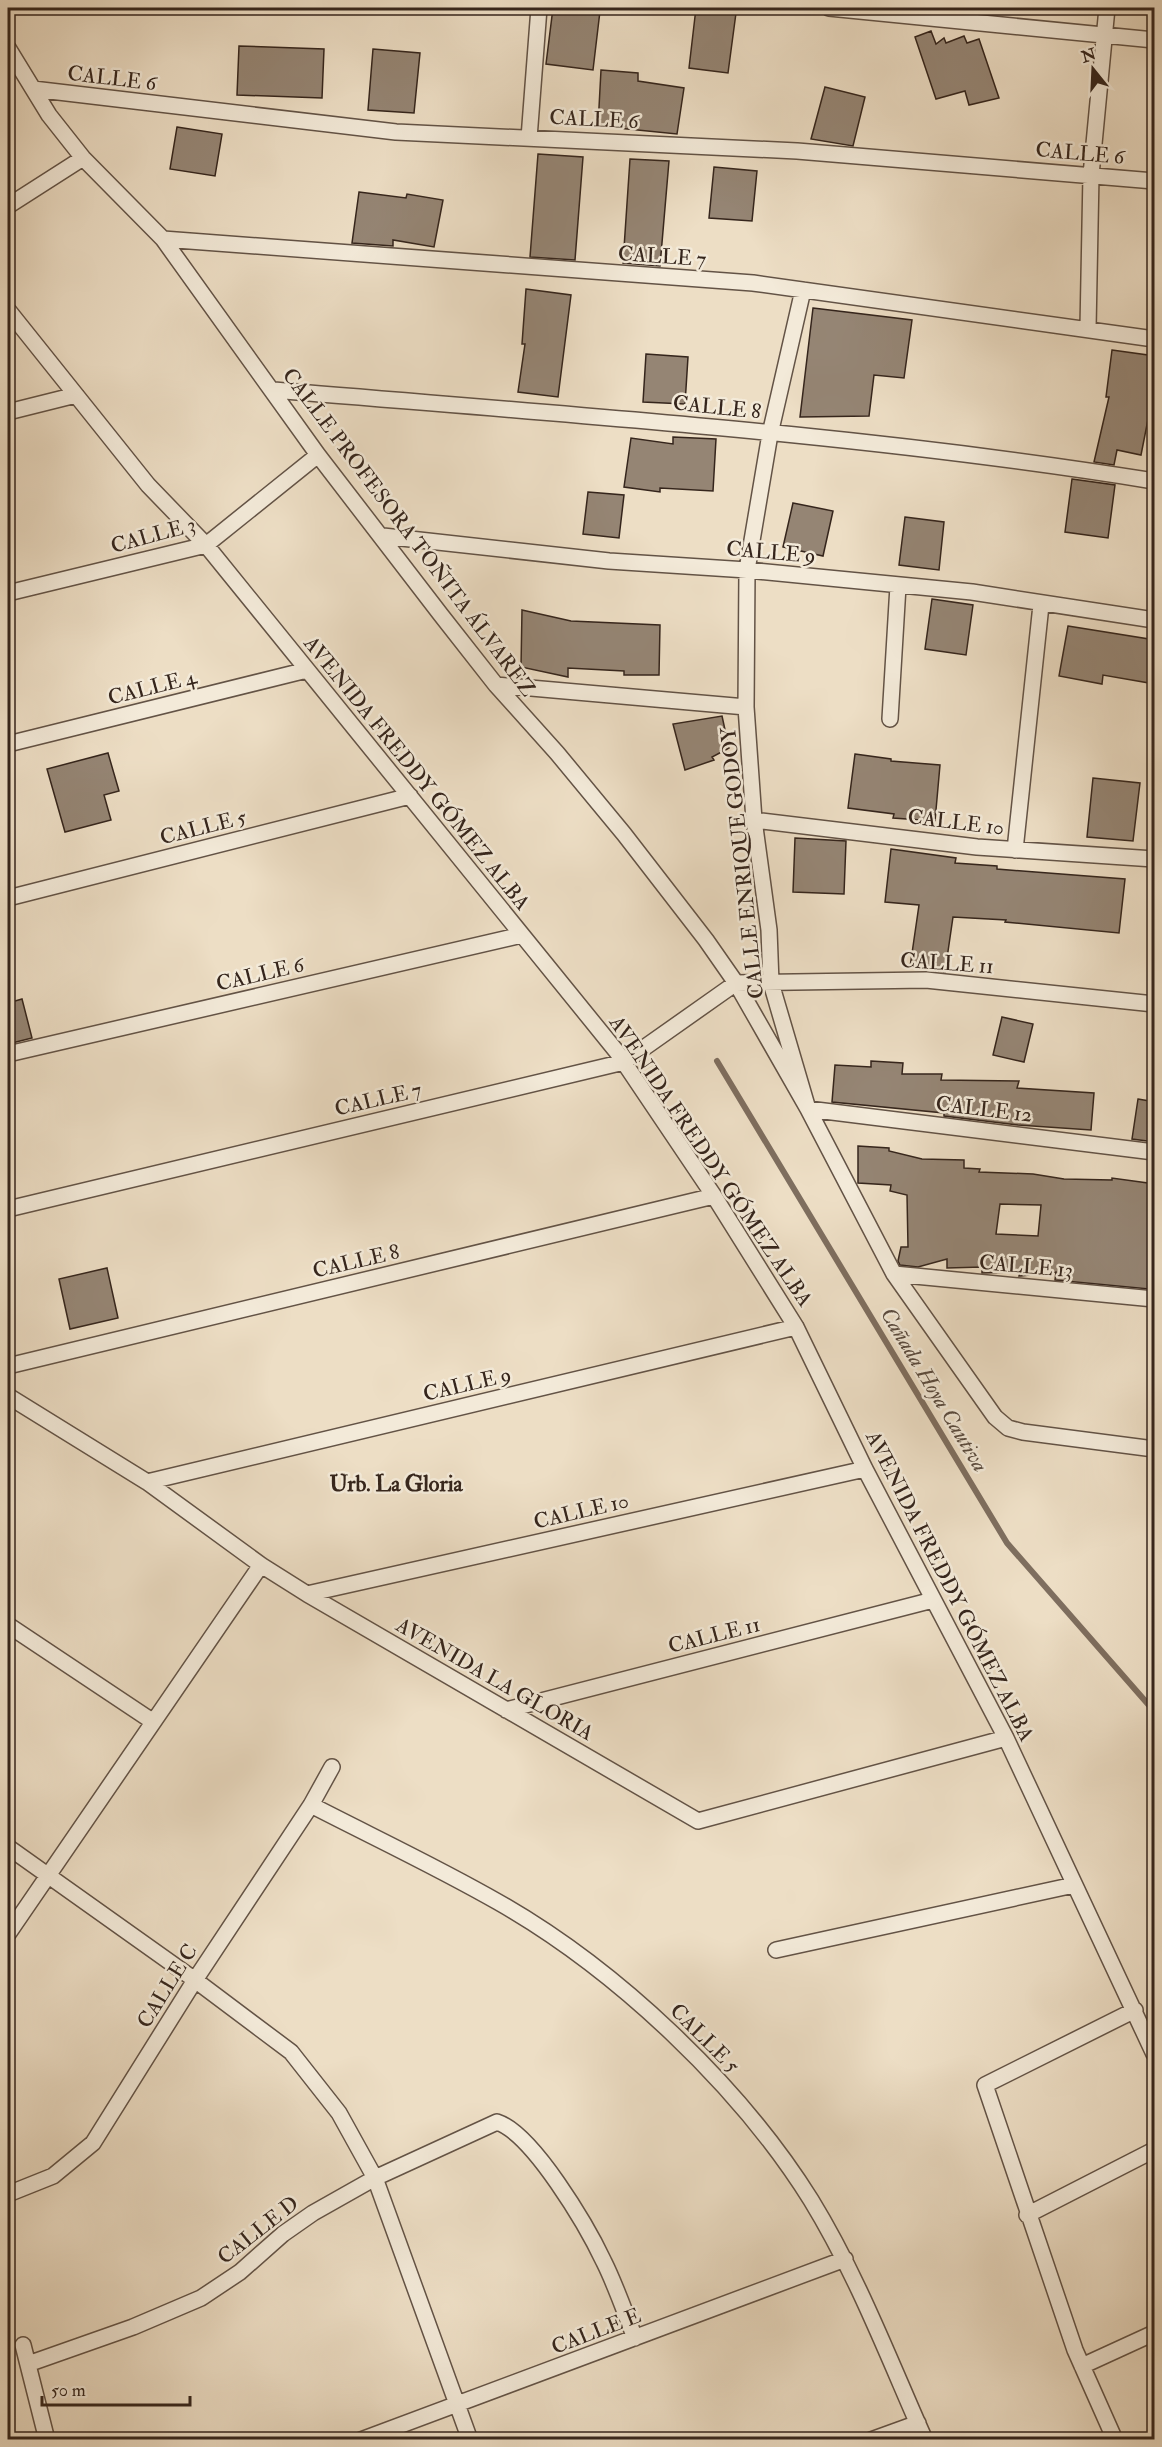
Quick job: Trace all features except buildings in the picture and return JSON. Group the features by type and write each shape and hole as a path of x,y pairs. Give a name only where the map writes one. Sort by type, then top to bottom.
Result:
{"street":[{"path":"529,138 538,8"},
{"path":"829,8 1155,40"},
{"path":"1088,328 1091,175 1107,8"},
{"name":"CALLE PROFESORA TOÑITA ÁLVAREZ","path":"8,48 49,115 83,158 163,239 274,390 318,455 383,536 496,685 557,753 624,834 736,983 808,1109"},
{"name":"CALLE 6","path":"33,89 396,132 797,151 1155,181"},
{"path":"8,206 83,158"},
{"name":"CALLE 7","path":"163,239 753,283 1155,339"},
{"name":"CALLE ENRIQUE GODOY","path":"802,290 770,434 747,570 746,707 754,820 769,930 771,982 808,1109 894,1274 995,1417 1008,1428 1023,1432 1155,1449"},
{"name":"AVENIDA FREDDY GÓMEZ ALBA","path":"8,310 148,485 206,545 624,1062 714,1196 796,1327 865,1469 1005,1738 1155,2054"},
{"name":"CALLE 8","path":"274,390 921,448 1155,481"},
{"path":"8,412 76,395"},
{"name":"CALLE 3","path":"8,593 206,545 318,455"},
{"name":"CALLE 9","path":"383,536 609,561 747,570 972,592 1155,620"},
{"path":"890,719 898,586"},
{"path":"1015,850 1041,604"},
{"name":"CALLE 4","path":"8,744 307,670"},
{"path":"496,685 746,707"},
{"name":"CALLE 5","path":"8,898 410,796"},
{"name":"CALLE 10","path":"754,820 1015,850 1155,859"},
{"name":"CALLE 6","path":"8,1054 522,935"},
{"name":"CALLE 11","path":"736,983 926,980 1155,1004"},
{"name":"CALLE 7","path":"8,1209 624,1062 736,983"},
{"name":"CALLE 12","path":"808,1109 1155,1152"},
{"name":"CALLE 8","path":"8,1366 714,1196"},
{"name":"CALLE 13","path":"894,1274 1155,1299"},
{"name":"CALLE 9","path":"147,1482 796,1327"},
{"name":"AVENIDA LA GLORIA","path":"8,1396 147,1482 261,1565 307,1594 698,1821 1005,1738"},
{"name":"CALLE 10","path":"307,1594 865,1469"},
{"path":"8,1934 261,1565"},
{"name":"CALLE 11","path":"506,1710 933,1600"},
{"path":"8,1624 152,1721"},
{"name":"CALLE C","path":"8,2194 53,2176 93,2143 195,1980 310,1805 332,1767"},
{"name":"CALLE 5","path":"310,1805 499,1902 565,1946 626,1993 682,2043 728,2091 768,2138 810,2199 844,2259 925,2439"},
{"path":"8,1847 195,1980 291,2052 339,2113 375,2178 471,2439"},
{"path":"776,1950 1074,1885"},
{"path":"1115,2439 1082,2366 1027,2215 985,2085 1135,2010"},
{"name":"CALLE D","path":"28,2364 111,2335 201,2298 240,2272 283,2234 375,2178 481,2127 497,2122 509,2126 530,2146 575,2211 604,2260 635,2338"},
{"path":"1027,2215 1155,2150"},
{"name":"CALLE E","path":"361,2439 458,2405 844,2259"},
{"path":"1082,2366 1155,2333"},
{"path":"23,2345 46,2439"},
{"path":"871,2439 918,2423"}],"waterway":[{"name":"Cañada Hoya Cautiva","path":"717,1061 1007,1543 1154,1711"}],"district":[{"name":"Urb. La Gloria","path":"396,1483"}]}
